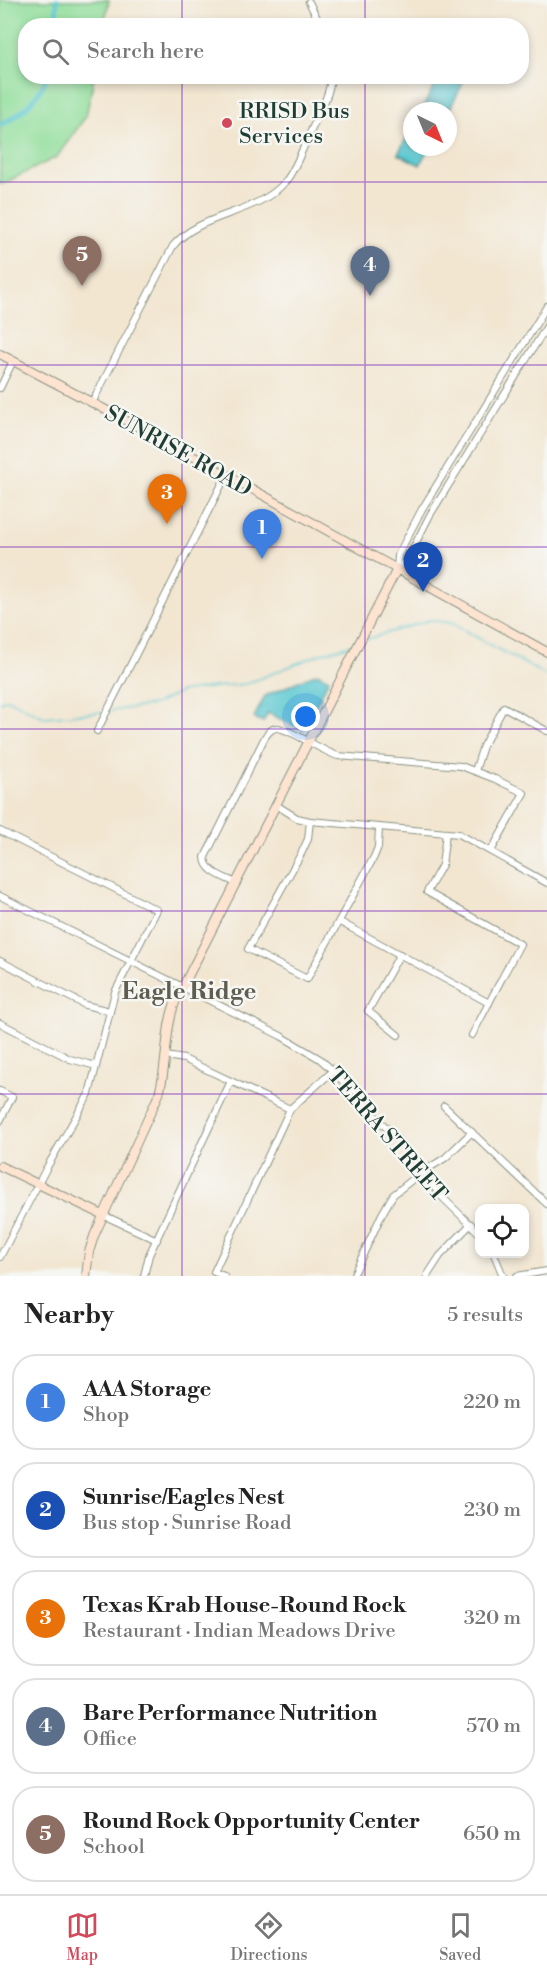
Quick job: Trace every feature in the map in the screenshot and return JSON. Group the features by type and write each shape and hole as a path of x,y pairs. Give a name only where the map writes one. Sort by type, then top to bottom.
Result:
{"street":[{"path":"309,2 317,18"},
{"path":"92,403 173,246 189,231 264,198 284,183 325,101 328,84"},
{"path":"397,569 398,555 422,509 547,306"},
{"path":"86,1276 91,1244 159,1094 165,1072 170,1017 183,987 397,569 406,560 430,514 547,326"},
{"name":"SUNRISE ROAD","path":"0,354 547,652"},
{"path":"0,388 14,361"},
{"path":"97,731 226,476"},
{"path":"475,771 483,746 504,707 547,731"},
{"path":"236,883 207,866 205,857 267,734 276,728 329,753 348,758 461,766 524,793 491,851"},
{"path":"276,805 297,818 310,821 459,834 547,883"},
{"path":"310,821 308,839 302,852 248,949 307,979 374,857 378,847 379,827"},
{"path":"0,831 158,910 118,986 89,1094 0,1257"},
{"path":"446,833 442,865 427,892 520,944 472,1035"},
{"name":"TERRA STREET","path":"0,896 301,1047 320,1059 409,1152 440,1195 475,1228"},
{"path":"340,922 489,1003"},
{"path":"398,1035 368,1011 400,954"},
{"path":"0,962 85,1005 110,1011"},
{"path":"0,1023 70,1059 96,1066"},
{"path":"166,1056 184,1059 290,1109"},
{"path":"224,1276 214,1272 290,1109 333,1071"},
{"path":"144,1276 156,1240 231,1081"},
{"path":"0,1091 12,1097 0,1121"},
{"path":"444,1106 547,1204"},
{"path":"353,1276 388,1203 400,1189 445,1158 472,1132"},
{"path":"0,1166 156,1240"},
{"path":"426,1276 440,1256 471,1224"},
{"path":"495,1258 502,1276"},
{"path":"517,1276 547,1271"}],"green space":[{"path":"0,0 109,0 105,18 18,18 18,84 93,84 86,116 57,157 0,183"}],"water":[{"path":"435,84 462,84 453,102 426,102"},
{"path":"403,145 403,156 424,156 420,165 398,154"},
{"path":"317,673 329,679 303,730 268,713 263,722 254,718 265,696"}],"waterway":[{"path":"56,18 57,0"},
{"path":"0,125 15,117 28,105 44,84"},
{"path":"364,640 430,620 451,623 547,676"},
{"path":"109,711 154,705 181,692 246,684 323,653 354,644"},
{"path":"0,702 7,699 44,717 104,712"}],"place":[{"name":"RRISD Bus Services","path":"227,123"},
{"name":"Round Rock Opportunity Center","path":"82,286"},
{"name":"Bare Performance Nutrition","path":"370,296"},
{"name":"Texas Krab House-Round Rock","path":"167,524"},
{"name":"AAA Storage","path":"262,559"},
{"name":"Sunrise/Eagles Nest","path":"423,592"}],"district":[{"name":"Eagle Ridge","path":"189,991"}]}
